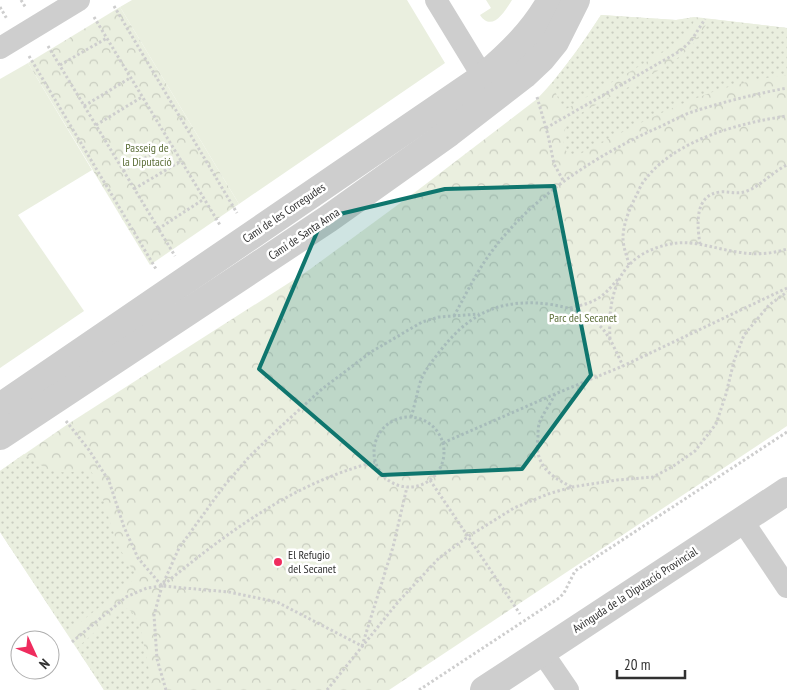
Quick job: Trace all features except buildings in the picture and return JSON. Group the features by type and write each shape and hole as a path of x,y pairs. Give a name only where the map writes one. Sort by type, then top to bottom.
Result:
{"street":[{"path":"0,48 79,0"},
{"path":"436,0 483,76"},
{"name":"Camí de les Corregudes","path":"0,407 483,76 511,53 530,31 551,0"},
{"name":"Camí de Santa Anna","path":"0,436 328,219 449,133 524,75 542,58 554,42 576,0"},
{"name":"Avinguda de la Diputació Provincial","path":"484,690 787,491"},
{"path":"742,520 787,587"},
{"path":"542,652 568,690"}],"path":[{"path":"21,0 26,8"},
{"path":"114,6 237,213"},
{"path":"0,8 7,20"},
{"path":"94,18 220,225"},
{"path":"546,128 680,51 691,41 706,19"},
{"path":"60,65 107,38"},
{"path":"48,45 175,256"},
{"path":"29,56 156,269"},
{"path":"84,106 130,78"},
{"path":"454,316 492,250 521,217 564,182 590,164 637,137 690,113 743,97 787,88"},
{"path":"536,90 554,164 564,182"},
{"path":"96,125 142,97"},
{"path":"629,265 623,239 625,223 643,182 662,162 707,137 742,124 787,116"},
{"path":"123,171 170,143"},
{"path":"134,189 181,161"},
{"path":"700,244 698,225 699,212 703,200 720,192 745,192 754,188 787,165"},
{"path":"158,228 204,199"},
{"path":"566,308 586,304 604,296 629,265 647,251 667,244 687,242 737,252 761,254 787,249"},
{"path":"610,340 609,317 613,296 620,276"},
{"path":"443,443 623,366 787,290"},
{"path":"327,690 398,602 440,558 469,536 514,508 548,494 572,487 653,477 695,451 716,424 726,394 734,360 744,335 769,305 787,290"},
{"path":"166,690 157,659 154,615 162,586 179,548 224,486 249,457 322,389 392,339 422,322 439,318 479,314 500,306 521,302 548,304 576,311 597,323 610,340 623,366"},
{"path":"411,417 422,379 433,360 462,327 479,314"},
{"path":"555,394 540,422 537,440 538,456 544,468 556,479 572,487"},
{"path":"411,417 422,419 432,425 439,433 443,443 444,454 442,463 430,480 421,485 407,487 387,479 380,471 376,462 375,445 382,430 390,422 400,418 411,417"},
{"path":"64,418 109,481 124,527 138,558 162,586"},
{"path":"419,690 559,598 564,593 575,571 787,432"},
{"path":"162,586 213,544 283,498 351,468 376,462"},
{"path":"430,480 520,614"},
{"path":"362,646 393,547 407,487"},
{"path":"72,642 126,597 146,588 162,586 229,592 278,602 362,646"}],"highlighted area":[{"path":"554,186 591,375 522,469 382,475 259,369 323,218 445,189"}],"green space":[{"path":"132,0 407,0 445,63 239,204 120,7"},
{"path":"486,0 512,0 498,18 489,22 480,15 491,8"},
{"name":"Passeig de la Diputació","path":"120,7 239,204 150,265 28,63"},
{"name":"Parc del Secanet","path":"601,15 676,20 695,17 787,28 787,426 389,690 104,690 0,532 0,471 68,424 309,270 418,190 537,99 579,48"},
{"path":"601,15 676,20 695,17 691,30 682,41 563,111 552,83 577,51"},
{"path":"710,19 787,28 787,75 759,79 704,95 652,118 576,156 571,157 567,153 564,143 564,132 572,118 663,68 683,54 693,44"},
{"path":"28,63 92,170 18,215 84,311 0,368 0,79"},
{"path":"24,454 40,465 58,472 91,471 101,493 117,542 135,573 132,581 67,633 0,532 0,471"},
{"path":"125,608 133,613 140,626 153,690 104,690 77,648 119,610"}],"place":[{"name":"El Refugio del Secanet","path":"278,562"}]}
